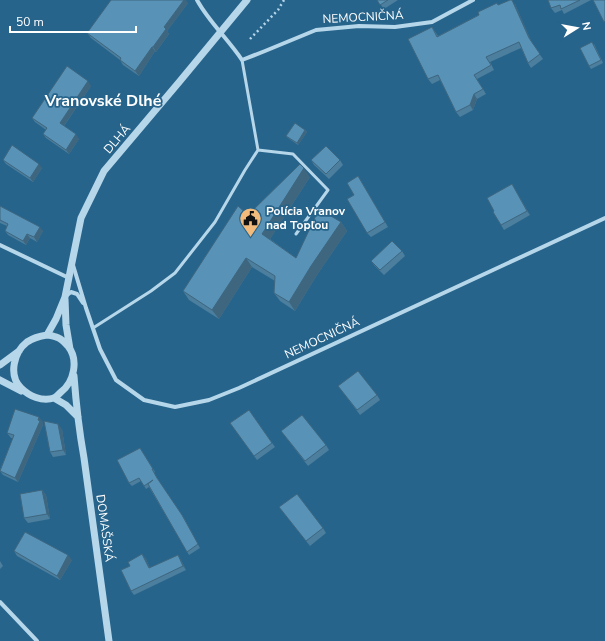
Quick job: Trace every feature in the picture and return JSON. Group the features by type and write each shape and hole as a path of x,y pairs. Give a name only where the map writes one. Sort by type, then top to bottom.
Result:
{"street":[{"path":"197,0 242,60"},
{"name":"DLHÁ","path":"65,297 81,218 104,171 247,0"},
{"name":"NEMOCNIČNÁ","path":"242,60 316,30 359,26 395,27 432,22 473,0"},
{"name":"NEMOCNIČNÁ","path":"72,261 100,349 116,380 144,400 175,407 209,400 246,385 605,218"},
{"path":"0,245 69,278"},
{"path":"47,335 56,319 65,297 71,292 77,294 86,308"},
{"path":"54,398 66,388 74,371 74,358 70,349 66,325 65,297"},
{"path":"0,365 19,351 27,342 37,337 47,335 56,337 63,341 70,349"},
{"path":"19,351 13,374 17,385 26,393"},
{"name":"DOMAŠSKÁ","path":"74,371 78,418 109,641"},
{"path":"0,380 32,397 54,398 66,405 78,418"},
{"path":"0,602 37,641"}],"lane":[{"path":"93,328 151,291 175,273 214,222 258,150 242,60"},
{"path":"258,150 293,154 328,190 296,234"}],"path":[{"path":"250,39 278,10 284,0"}],"building":[{"path":"111,0 184,0 164,27 166,29 135,71 120,60 121,58 87,33"},
{"path":"377,0 388,0 380,5"},
{"path":"512,0 529,38 540,54 528,63 519,42 486,57 491,65 474,75 483,89 474,94 470,105 456,112 438,75 428,79 408,39 432,27 437,37 479,15 478,12 497,3 498,5"},
{"path":"548,0 580,0 561,9 560,5 551,8"},
{"path":"593,0 605,0 604,22"},
{"path":"592,42 601,60 589,66 580,48"},
{"path":"67,66 88,81 60,123 76,134 66,150 43,134 47,128 32,118"},
{"path":"295,123 305,130 297,143 286,136"},
{"path":"12,145 39,164 30,178 3,160"},
{"path":"326,146 340,160 326,174 311,160"},
{"name":"Polícia Vranov nad Topľou","path":"300,164 304,168 262,234 296,258 319,209 341,222 289,302 274,293 275,276 246,258 212,310 183,291 238,206 248,215"},
{"path":"358,176 385,222 367,233 347,199 354,195 347,183"},
{"path":"512,184 527,211 501,225 487,198"},
{"path":"0,206 40,227 34,237 27,234 23,241 5,231 8,224 0,220"},
{"path":"392,241 402,251 380,270 371,261"},
{"path":"358,371 377,395 357,410 338,386"},
{"path":"15,409 39,417 38,420 40,421 15,478 0,471 14,435 7,433"},
{"path":"249,410 272,443 254,456 230,423"},
{"path":"302,415 326,445 305,461 281,431"},
{"path":"44,421 58,424 63,450 50,452"},
{"path":"140,448 157,478 182,515 198,544 187,552 148,484 153,480 144,486 139,478 129,483 117,460"},
{"path":"42,490 47,514 24,518 20,494"},
{"path":"297,494 323,528 306,541 279,507"},
{"path":"25,532 68,555 57,576 14,551"},
{"path":"142,554 149,568 178,555 183,566 131,591 121,570 130,566 128,562"}],"place":[{"name":"Polícia Vranov nad Topľou","path":"250,238"}],"district":[{"name":"Vranovské Dlhé","path":"103,101"}]}
